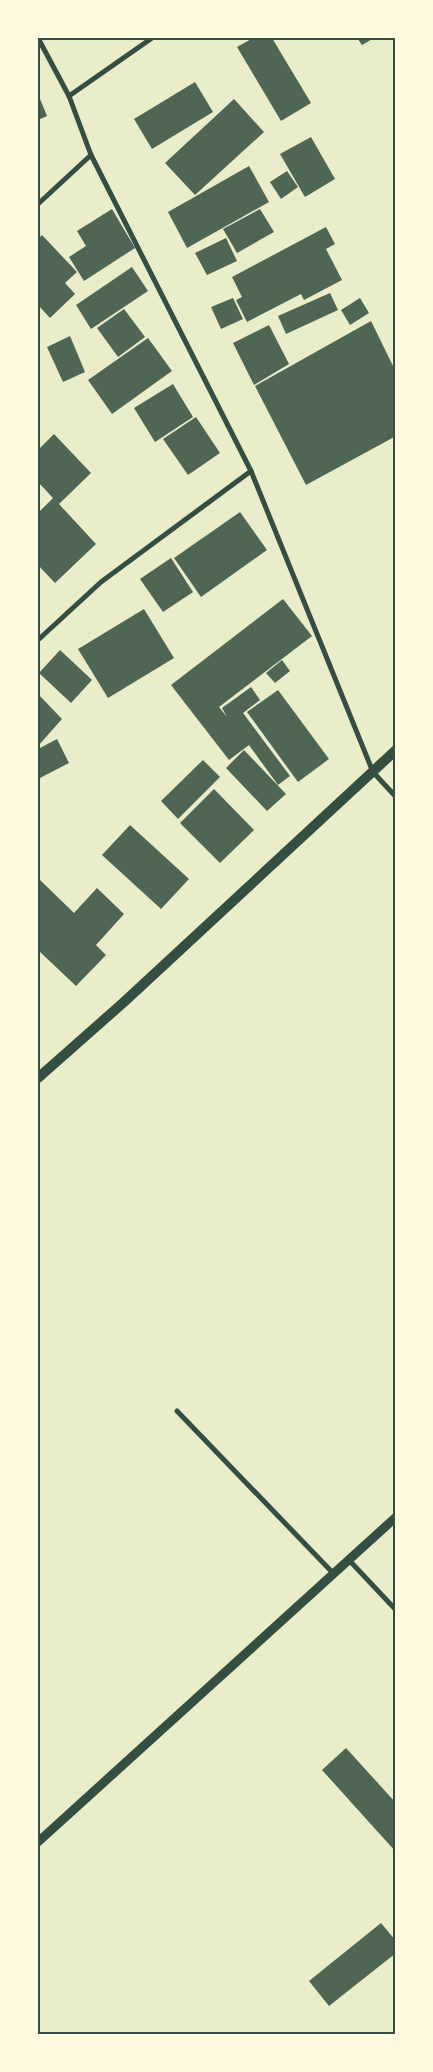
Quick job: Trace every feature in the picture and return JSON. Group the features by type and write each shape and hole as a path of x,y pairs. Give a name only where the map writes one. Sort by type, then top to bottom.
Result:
{"main road":[{"path":"38,1078 124,1002 396,750"}],"street":[{"path":"38,38 69,96 91,155 251,471 372,772 396,797"},
{"path":"69,96 152,38"},
{"path":"38,204 91,155"},
{"path":"38,640 101,582 251,471"},
{"path":"178,1411 332,1573"},
{"path":"38,1842 332,1573 396,1517"},
{"path":"348,1560 396,1610"}],"building":[{"path":"253,38 272,38 311,103 281,121 237,47"},
{"path":"357,38 374,38 362,45"},
{"path":"195,82 213,112 152,149 134,119"},
{"path":"38,94 47,116 38,120"},
{"path":"234,99 264,132 195,195 165,163"},
{"path":"311,137 335,179 305,197 280,154"},
{"path":"249,166 269,202 187,248 168,212"},
{"path":"287,171 298,187 281,199 270,182"},
{"path":"112,209 135,248 84,281 69,257 86,246 77,231"},
{"path":"260,209 274,232 237,253 223,229"},
{"path":"326,227 335,244 326,249 342,280 304,300 301,294 247,322 236,300 242,297 232,277"},
{"path":"42,235 77,272 65,283 75,294 50,318 38,305 38,239"},
{"path":"226,238 237,261 207,275 195,253"},
{"path":"132,267 148,291 91,329 76,305"},
{"path":"330,293 338,310 286,334 278,316"},
{"path":"233,298 243,319 221,329 211,307"},
{"path":"360,298 369,313 350,325 341,310"},
{"path":"124,309 145,337 118,357 97,328"},
{"path":"371,321 396,372 396,436 306,485 255,386"},
{"path":"269,325 289,364 254,385 233,343"},
{"path":"70,336 85,372 63,382 47,347"},
{"path":"148,338 172,371 112,414 88,380"},
{"path":"173,384 193,417 155,442 134,408"},
{"path":"196,417 220,453 188,475 163,439"},
{"path":"54,434 91,473 59,504 96,544 55,583 38,565 38,513 53,498 38,482 38,450"},
{"path":"240,512 267,550 201,597 174,558"},
{"path":"171,558 193,592 163,612 140,579"},
{"path":"283,599 312,636 219,707 227,717 222,708 251,687 260,700 243,713 290,776 278,785 249,745 229,760 171,685"},
{"path":"144,609 174,658 108,698 78,649"},
{"path":"60,650 92,680 71,703 39,673"},
{"path":"282,660 290,671 275,683 266,673"},
{"path":"278,690 329,759 298,782 247,712"},
{"path":"38,694 62,719 38,746"},
{"path":"57,739 69,763 38,779 38,749"},
{"path":"244,750 286,794 267,811 226,768"},
{"path":"203,760 220,777 178,819 161,801"},
{"path":"214,789 254,830 220,863 180,823"},
{"path":"130,825 189,879 161,909 102,855"},
{"path":"38,878 74,913 97,888 124,914 96,945 106,955 76,986 38,950"},
{"path":"346,1748 396,1803 396,1852 322,1770"},
{"path":"381,1923 396,1941 396,1953 329,2006 309,1981"}]}
